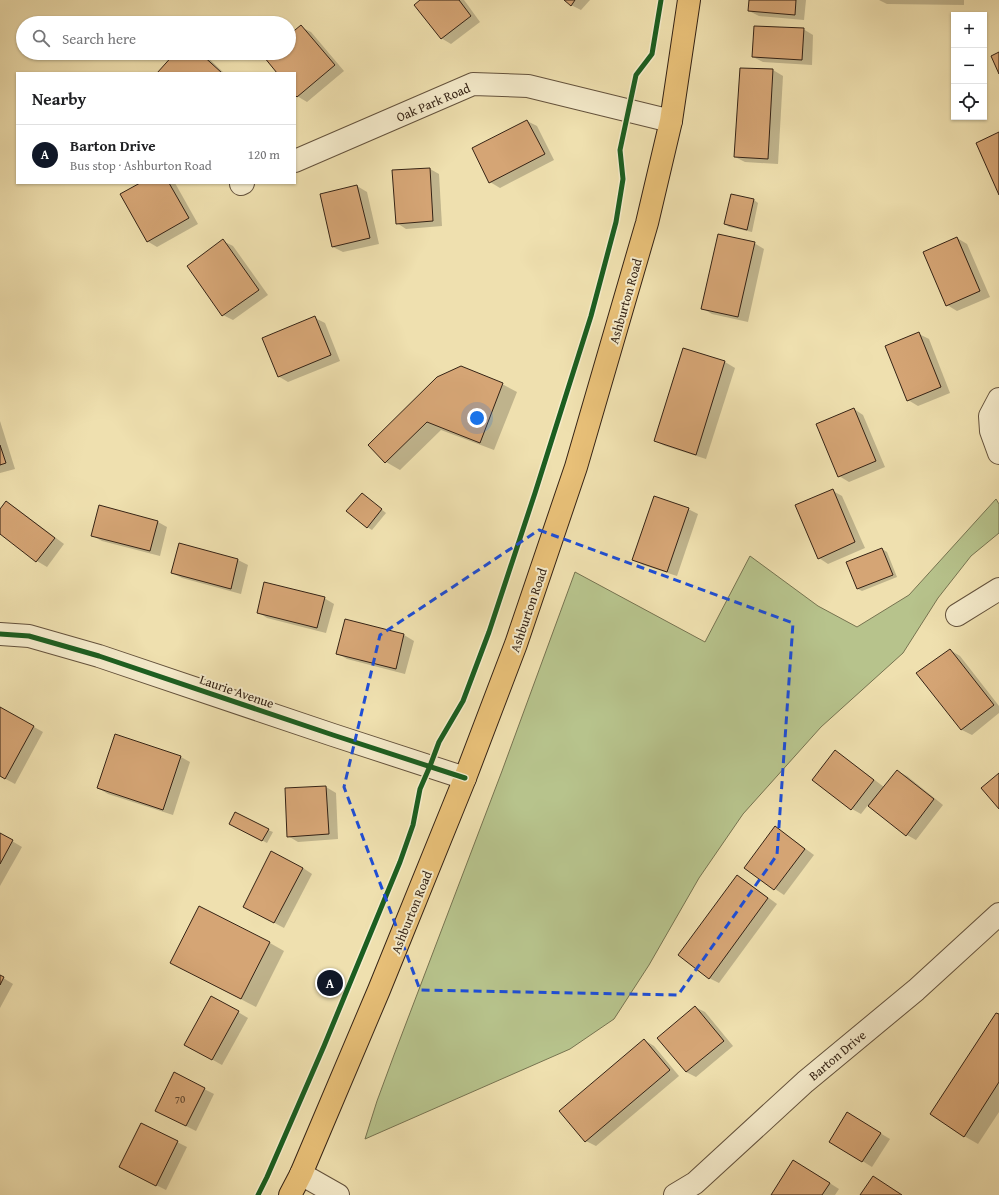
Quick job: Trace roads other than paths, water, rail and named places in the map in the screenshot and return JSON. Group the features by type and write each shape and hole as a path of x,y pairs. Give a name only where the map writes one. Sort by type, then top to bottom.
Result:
{"main road":[{"name":"Ashburton Road","path":"290,1195 379,990 465,778 516,644 576,467 647,223 671,121 689,0"}],"street":[{"name":"Oak Park Road","path":"296,161 473,84 528,86 671,121"},
{"path":"999,399 990,416 991,431 999,452"},
{"path":"957,615 998,591"},
{"name":"Laurie Avenue","path":"0,634 29,636 99,656 465,778"},
{"name":"Barton Drive","path":"675,1195 695,1183 805,1082 916,990 999,914"},
{"path":"300,1174 338,1195"}],"place":[{"name":"Barton Drive","path":"330,983"}]}
